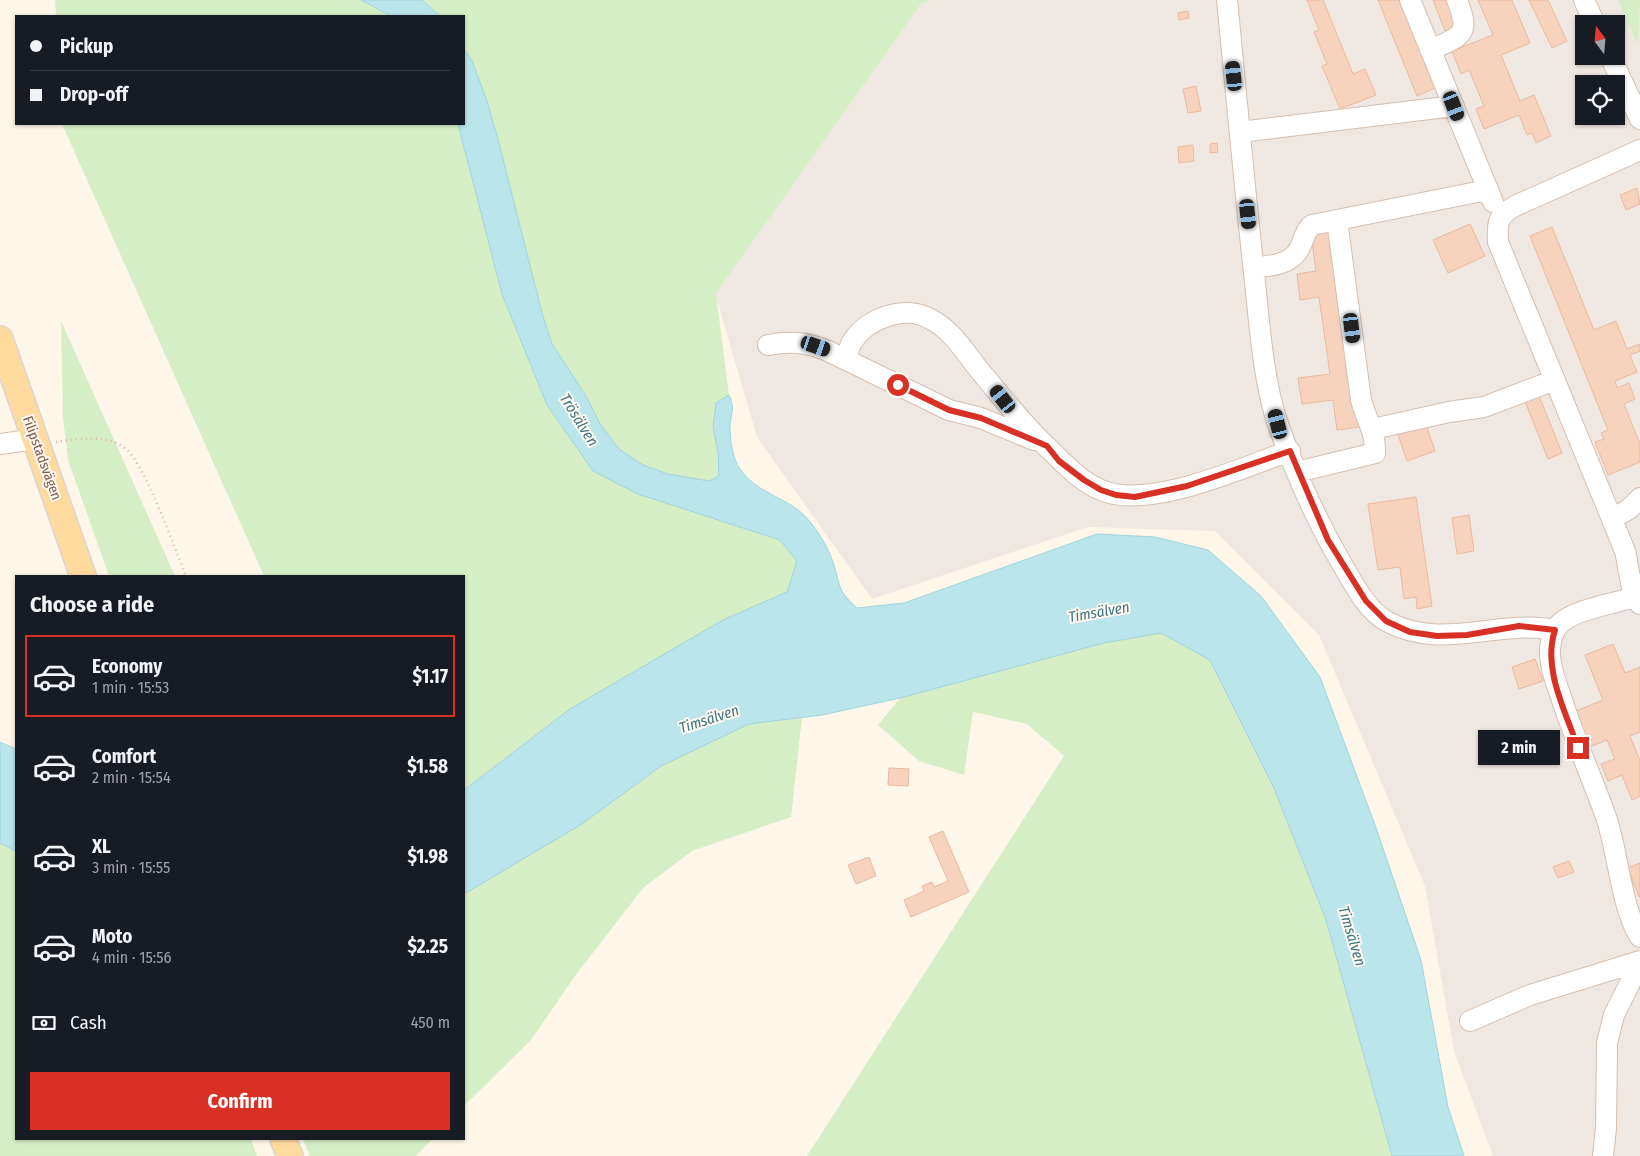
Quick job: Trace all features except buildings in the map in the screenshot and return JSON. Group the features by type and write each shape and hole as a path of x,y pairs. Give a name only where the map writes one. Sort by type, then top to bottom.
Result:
{"main road":[{"name":"Filipstadsvägen","path":"0,339 83,575"},
{"path":"283,1140 290,1156"}],"street":[{"path":"1226,0 1254,268 1271,395 1278,424 1297,472 1328,540 1366,601 1386,621 1410,632 1437,636 1467,635 1519,626 1555,630"},
{"path":"1410,0 1492,201 1503,213"},
{"path":"1430,50 1457,38 1464,29 1464,20 1457,0"},
{"path":"1584,0 1591,15"},
{"path":"1614,65 1640,119"},
{"path":"1240,132 1454,106"},
{"path":"1640,150 1503,213 1498,226 1498,242 1625,551 1637,601 1575,614 1562,620 1555,630 1550,645 1551,663 1555,680 1578,748 1606,818 1632,919 1640,937"},
{"path":"1254,268 1270,266 1289,259 1298,252 1308,228 1312,225 1488,190"},
{"path":"1297,472 1375,453 1376,438 1373,429 1366,421 1361,400 1337,220"},
{"path":"847,360 852,342 862,331 877,322 903,312 918,314 932,319 958,342 1014,413 1047,446 1059,461 1101,490 1135,497 1187,486 1290,451"},
{"path":"768,345 788,341 805,342 847,360 949,410 981,418 1047,446"},
{"path":"1373,429 1449,412 1484,407 1556,380"},
{"path":"0,444 34,439"},
{"path":"1612,519 1629,509 1640,498"},
{"path":"1470,1021 1530,995 1640,962"},
{"path":"1603,1156 1606,1128 1608,1037 1614,1016 1640,962"}],"path":[{"path":"34,439 44,445 53,442 98,438 128,450 142,474 186,575"}],"shaded area":[{"path":"932,0 1640,0 1640,1156 1493,1156 1454,1051 1425,886 1319,635 1215,531 1088,527 872,599 757,437 715,293 921,4"}],"green space":[{"path":"55,0 361,0 389,15 56,15"},
{"path":"422,0 932,0 921,4 716,293 729,395 716,403 713,427 718,452 719,476 709,481 668,474 643,465 619,449 600,424 586,396 552,344 542,313 486,98 472,61 465,50 465,15 439,15"},
{"path":"1618,0 1640,0 1638,45 1625,15"},
{"path":"62,125 458,125 502,294 547,405 593,471 638,494 780,540 797,561 787,592 723,620 570,709 465,789 465,575 264,575"},
{"path":"61,321 175,575 109,575 68,460 63,418"},
{"path":"1161,633 1210,660 1274,788 1326,920 1392,1156 807,1156 1064,756 1027,724 973,712 964,775 919,761 878,725 900,698 1104,643"},
{"path":"802,718 791,817 692,851 643,888 575,976 531,1040 465,1105 465,893 582,824 661,766 749,724"},
{"path":"0,843 15,850 15,1140 251,1140 257,1156 0,1156"},
{"path":"303,1140 431,1140 416,1156 310,1156"}],"water":[{"path":"361,0 422,0 439,15 389,15"},
{"path":"465,50 472,61 486,98 542,313 552,344 586,396 600,424 619,449 643,465 668,474 709,481 719,476 718,452 713,427 716,403 729,395 732,408 731,438 738,465 754,484 789,504 805,516 828,549 842,591 857,608 904,603 1097,534 1155,537 1208,550 1261,596 1320,677 1375,825 1421,960 1448,1107 1464,1156 1392,1156 1326,920 1274,788 1210,660 1161,633 1104,643 900,698 822,715 749,724 661,766 582,824 465,893 465,789 570,709 723,620 787,592 797,561 780,540 638,494 593,471 547,405 502,294 458,125 465,125"},
{"path":"0,742 15,749 15,850 0,843"}],"route":[{"path":"898,385 949,410 981,418 1047,446 1059,461 1084,480 1101,490 1116,495 1135,497 1187,486 1290,451 1297,472 1328,540 1366,601 1386,621 1410,632 1437,636 1467,635 1499,631 1519,626 1555,630 1550,645 1551,663 1578,748"}],"water label":[{"name":"Trösälven","path":"579,420"},
{"name":"Timsälven","path":"1099,612"},
{"name":"Timsälven","path":"709,719"},
{"name":"Timsälven","path":"1352,936"}]}
